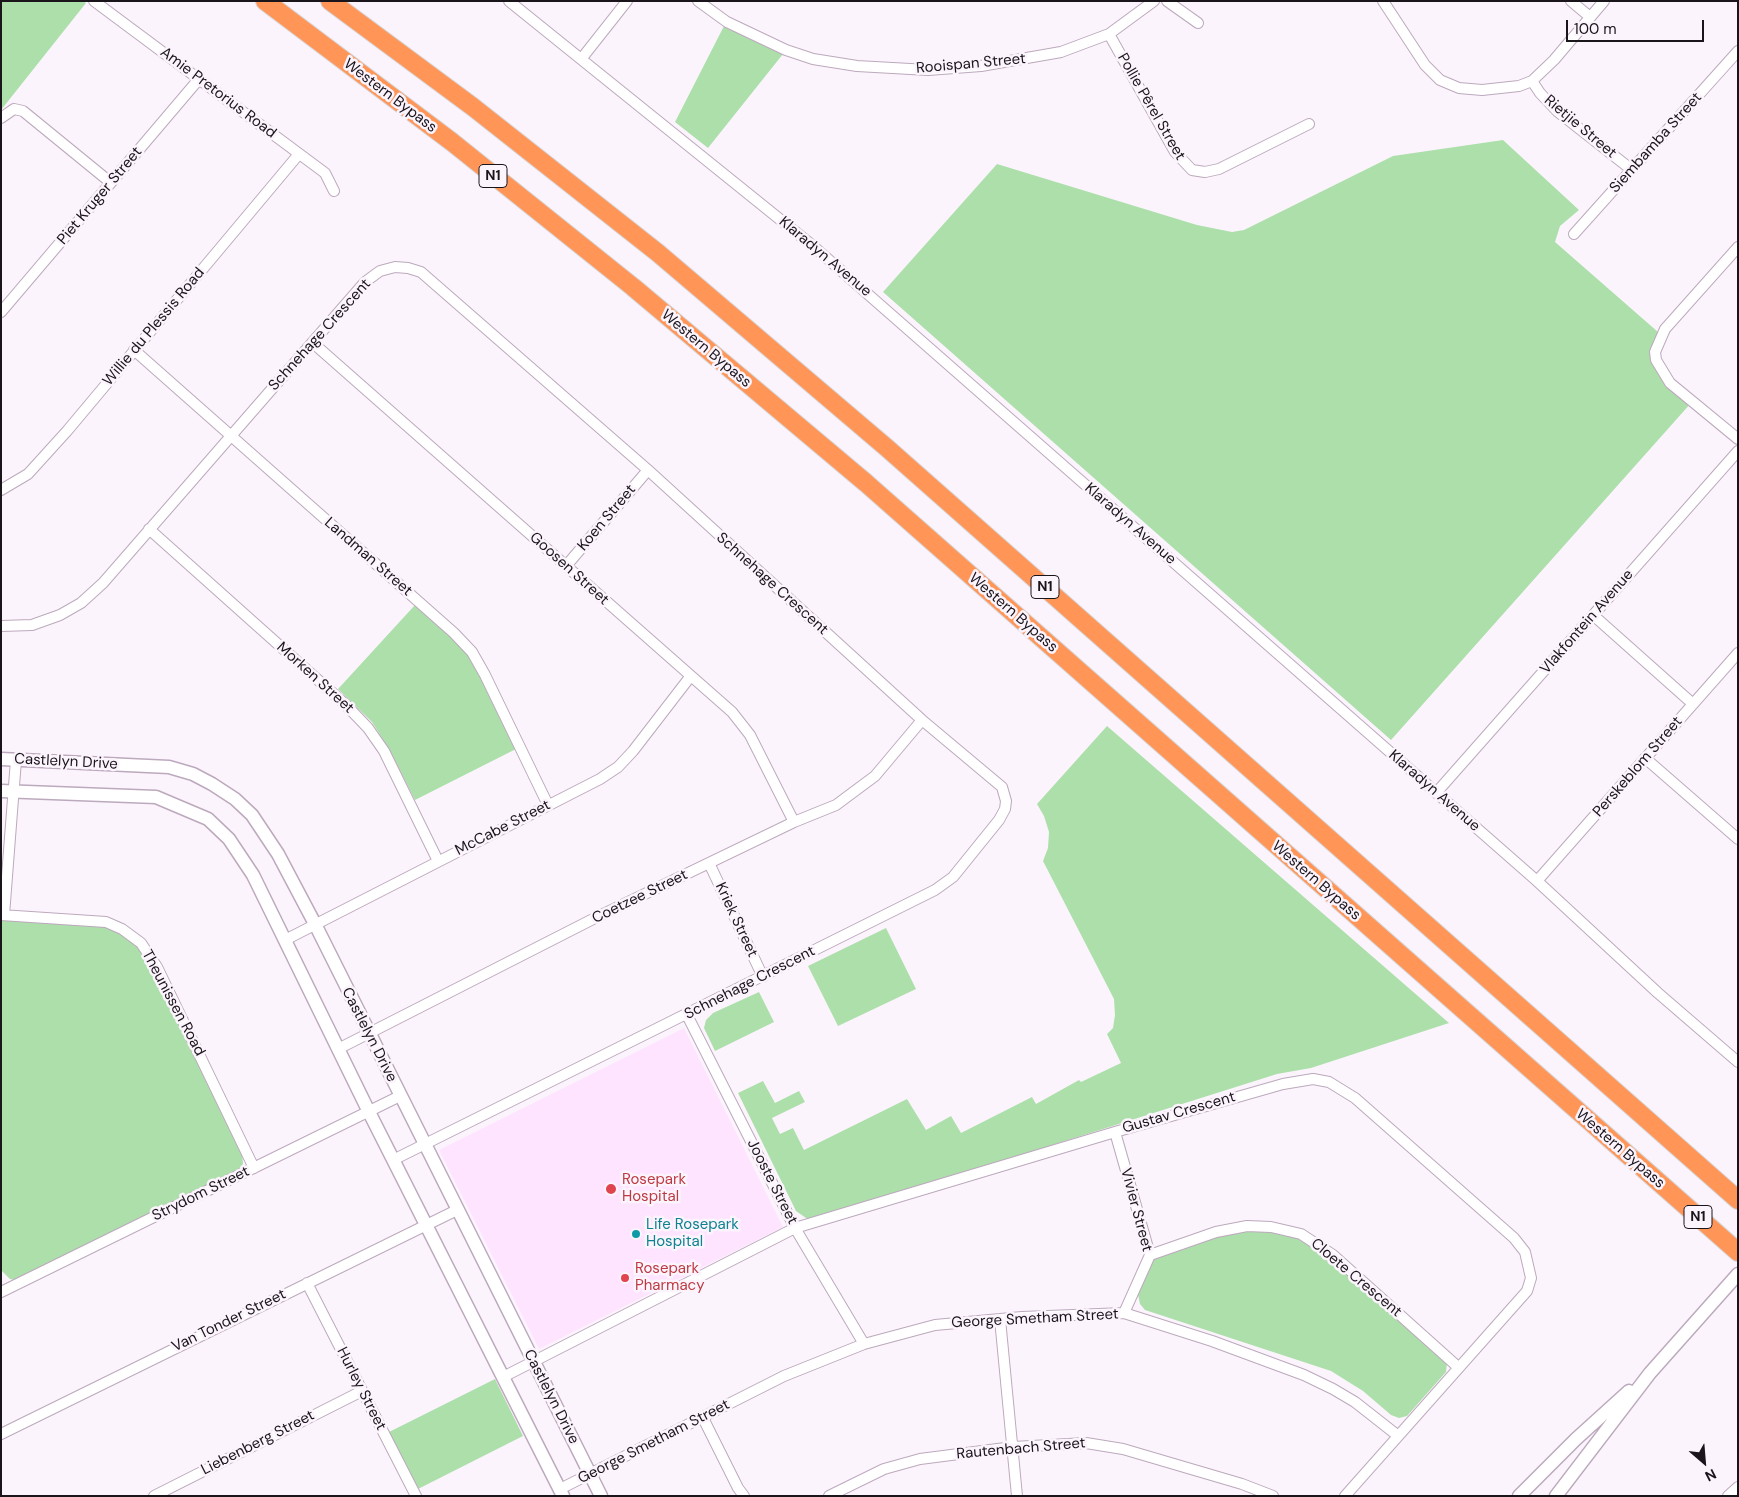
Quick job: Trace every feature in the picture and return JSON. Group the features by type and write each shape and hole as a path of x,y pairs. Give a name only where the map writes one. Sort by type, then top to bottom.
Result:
{"highway":[{"name":"Western Bypass","path":"265,1 497,178 633,287 866,483 1738,1252"},
{"name":"N1","path":"330,1 472,108 658,253 880,442 1738,1200"}],"street":[{"name":"Amie Pretorius Road","path":"94,1 325,173 334,191"},
{"name":"Klaradyn Avenue","path":"509,1 813,246 1537,881 1658,993 1738,1062"},
{"path":"582,58 627,1"},
{"name":"Rooispan Street","path":"698,1 728,22 786,50 813,59 857,66 928,70 981,66 1043,57 1085,45 1109,34 1154,1"},
{"path":"1167,1 1198,22"},
{"path":"1383,1 1425,65 1440,80 1459,88 1482,90 1518,86 1532,81 1554,60 1604,1"},
{"path":"1571,1 1590,17"},
{"name":"Pollie Pêrel Street","path":"1109,34 1175,152 1192,170 1206,172 1219,169 1309,124"},
{"name":"Siembamba Street","path":"1574,234 1738,51"},
{"name":"Piet Kruger Street","path":"1,312 199,79"},
{"name":"Rietjie Street","path":"1532,81 1540,93 1557,111 1632,170"},
{"path":"1,118 14,109 23,111 110,182"},
{"name":"Willie du Plessis Road","path":"1,490 28,474 68,431 299,154"},
{"path":"1738,247 1665,329 1655,352 1656,360 1670,383 1738,439"},
{"name":"Schnehage Crescent","path":"1,626 32,625 60,615 81,603 103,583 365,282 380,271 395,267 421,272 648,470 922,720 1002,787 1006,801 1005,810 1000,820 953,877 935,890 393,1160"},
{"name":"Goosen Street","path":"313,343 732,712 750,735 794,822"},
{"name":"Landman Street","path":"134,350 454,633 472,652 485,674 548,806"},
{"name":"Vlakfontein Avenue","path":"1436,793 1738,450"},
{"name":"Koen Street","path":"566,566 648,470"},
{"name":"Morken Street","path":"149,529 346,705 368,728 384,750 438,861"},
{"path":"1593,615 1693,704"},
{"name":"Perskeblom Street","path":"1537,881 1738,653"},
{"name":"McCabe Street","path":"284,940 600,779 618,767 633,751 690,677"},
{"name":"Coetzee Street","path":"338,1049 709,863 794,822 836,805 875,776 922,720"},
{"path":"1645,758 1738,839"},
{"name":"Castlelyn Drive","path":"1,759 169,767 193,774 212,784 235,799 252,815 278,854 315,924 368,1034 601,1496"},
{"path":"2,915 8,791 16,760"},
{"name":"Castlelyn Drive","path":"8,791 156,797 208,819 229,839 253,875 368,1112 561,1493"},
{"name":"Kriek Street","path":"709,863 763,977"},
{"name":"Theunissen Road","path":"2,915 106,922 122,929 141,943 157,967 254,1168"},
{"name":"Jooste Street","path":"687,1015 795,1228 864,1344"},
{"name":"Gustav Crescent","path":"503,1377 795,1228 1115,1132 1283,1084 1312,1079 1342,1089 1506,1232 1525,1252 1531,1278 1527,1291 1397,1435 1345,1496"},
{"name":"Strydom Street","path":"3,1288 400,1096"},
{"name":"Vivier Street","path":"1115,1132 1150,1255 1124,1314"},
{"name":"Van Tonder Street","path":"1,1434 456,1210"},
{"name":"Cloete Crescent","path":"1150,1255 1216,1232 1247,1226 1271,1227 1301,1234 1333,1255 1458,1367"},
{"path":"1556,1496 1650,1372 1738,1274"},
{"name":"Hurley Street","path":"307,1283 416,1496"},
{"name":"George Smetham Street","path":"561,1493 590,1474 784,1376 864,1344 935,1326 1000,1319 1124,1314 1212,1341 1304,1375 1355,1402 1397,1435"},
{"path":"1000,1319 1017,1496"},
{"path":"1519,1496 1576,1438 1650,1372"},
{"name":"Liebenberg Street","path":"154,1496 362,1391"},
{"path":"703,1418 738,1488 744,1496"},
{"path":"1576,1438 1591,1452"},
{"name":"Rautenbach Street","path":"829,1496 884,1469 906,1462 1013,1447 1086,1443 1103,1444 1242,1484 1273,1496"},
{"path":"1728,1496 1738,1487"}],"shaded area":[{"name":"Rosepark Hospital","path":"684,1028 783,1227 539,1349 439,1150"}],"green space":[{"path":"1,1 83,1 86,3 1,110"},
{"path":"724,26 783,54 708,148 675,122"},
{"path":"1503,140 1579,210 1560,226 1555,242 1658,332 1653,343 1653,356 1691,403 1391,740 883,292 997,164 1197,225 1232,232 1244,230 1393,156"},
{"path":"415,605 452,637 468,655 482,677 516,749 415,800 389,749 372,722 338,689"},
{"path":"1107,726 1449,1023 1311,1068 1277,1074 815,1220 806,1218 796,1211 738,1093 763,1081 775,1103 799,1091 805,1102 772,1118 780,1134 793,1128 804,1150 907,1099 926,1130 951,1116 961,1133 1032,1097 1036,1104 1079,1080 1081,1082 1121,1063 1107,1034 1113,1028 1115,1015 1114,999 1043,861 1048,848 1049,832 1044,816 1037,804"},
{"path":"1,920 108,925 142,948 242,1152 243,1164 237,1171 18,1281 10,1279 1,1270"},
{"path":"886,928 916,989 838,1026 808,966"},
{"path":"759,992 774,1022 715,1051 704,1028 706,1020 713,1013"},
{"path":"1248,1228 1295,1234 1321,1248 1447,1363 1446,1372 1407,1416 1399,1418 1391,1415 1363,1391 1331,1371 1145,1310 1140,1304 1137,1290 1146,1268 1155,1257 1172,1249"},
{"path":"495,1379 523,1436 418,1489 389,1432"}],"place":[{"name":"Rosepark Hospital","path":"611,1189"},
{"name":"Life Rosepark Hospital","path":"636,1234"},
{"name":"Rosepark Pharmacy","path":"625,1278"}]}
